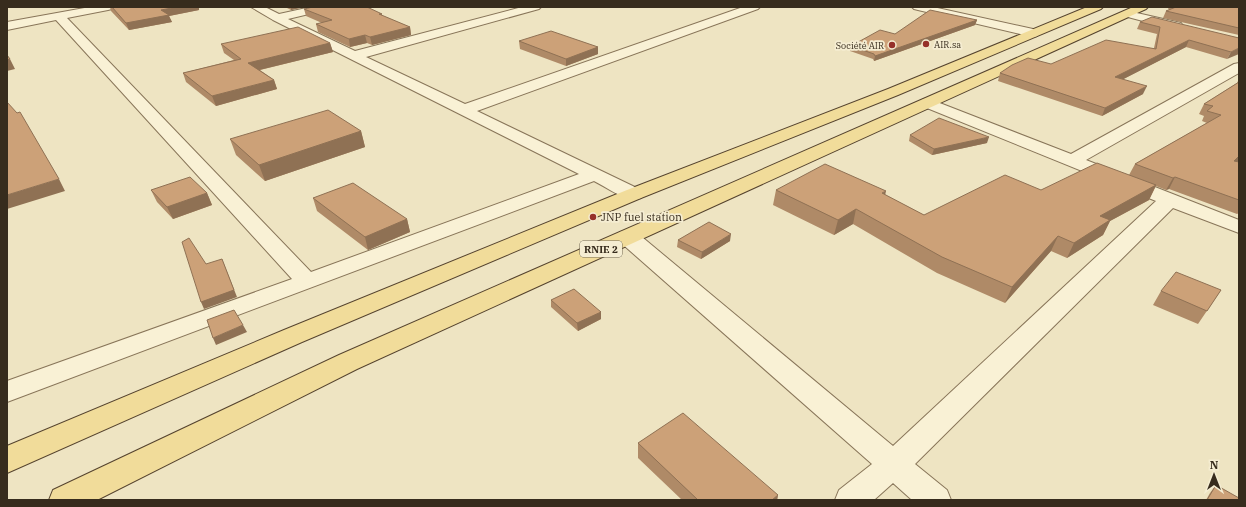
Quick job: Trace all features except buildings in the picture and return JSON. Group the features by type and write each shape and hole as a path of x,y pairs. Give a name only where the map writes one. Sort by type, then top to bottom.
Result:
{"main road":[{"path":"7,460 293,336 634,194 893,92 1097,7"},
{"name":"RNIE 2","path":"65,500 348,362 1135,10"}],"street":[{"path":"7,26 108,7"},
{"path":"257,7 353,56 634,194"},
{"path":"277,18 326,7"},
{"path":"353,56 535,7"},
{"path":"464,110 754,7"},
{"path":"918,7 1033,33"},
{"path":"1135,10 1187,28"},
{"path":"58,16 307,282"},
{"path":"1070,161 1239,67"},
{"path":"927,104 1239,227"},
{"path":"7,392 594,175"},
{"path":"852,500 893,465 1170,199"},
{"path":"628,237 935,500"}],"place":[{"name":"AIR.sa","path":"926,44"},
{"name":"Société AIR","path":"892,45"},
{"name":"JNP fuel station","path":"593,217"}]}
